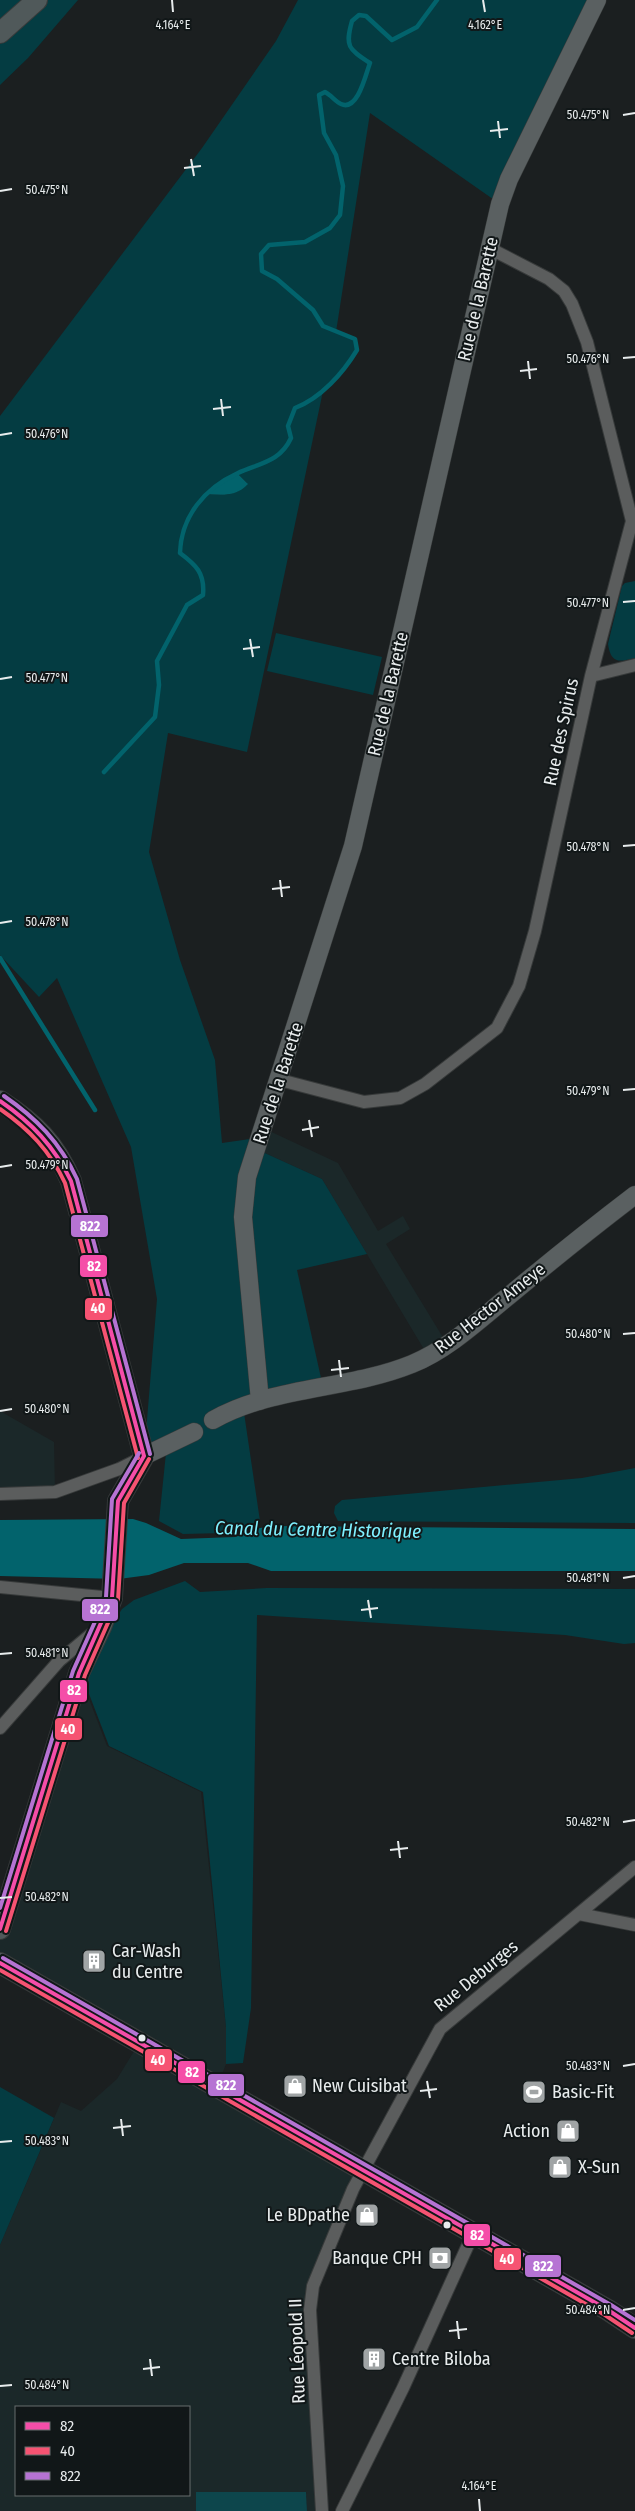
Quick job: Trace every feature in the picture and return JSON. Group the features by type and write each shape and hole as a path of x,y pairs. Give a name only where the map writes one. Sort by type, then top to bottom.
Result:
{"main road":[{"path":"0,33 37,0"},
{"path":"0,1102 37,1128 51,1143 63,1162 71,1181 144,1456 118,1501 112,1598 101,1627 79,1673 0,1929"},
{"path":"0,1963 635,2328"}],"street":[{"name":"Rue de la Barette","path":"260,1401 243,1217 247,1177 280,1080 353,846 500,204 509,179 597,0"},
{"name":"Rue des Spirus","path":"280,1080 364,1102 400,1098 425,1084 497,1028 519,986 534,932 591,676 632,521 587,342 572,304 564,291 549,279 489,248"},
{"path":"632,521 635,535"},
{"path":"591,676 635,665"},
{"name":"Rue Hector Ameye","path":"213,1420 230,1411 260,1401 352,1380 411,1364 428,1356 472,1325 635,1195"},
{"path":"0,1494 55,1492 118,1469 194,1432"},
{"path":"0,1587 112,1598"},
{"path":"0,1728 59,1661 101,1627"},
{"name":"Rue Deburges","path":"363,2170 440,2029 635,1867"},
{"path":"579,1914 635,1925"},
{"name":"Rue Léopold II","path":"322,2511 310,2310 313,2286 363,2170"},
{"path":"342,2511 403,2388 474,2234"}],"shaded area":[{"path":"0,0 78,0 28,58 0,85"},
{"path":"298,0 597,0 500,204 370,113 336,332 355,339 357,350 323,391 247,752 168,733 149,852 180,960 215,1060 222,1143 250,1139 256,1149 322,1179 367,1254 297,1270 323,1387 243,1406 260,1521 225,1533 183,1534 159,1521 166,1453 144,1456 157,1299 131,1147 57,978 39,997 0,955 0,416 202,148 276,41","holes":["237,473 247,483 243,488 234,493 223,495 206,494"]},
{"path":"635,581 635,658 620,661 611,655 608,644 622,586 625,583"},
{"path":"276,633 382,657 373,695 267,671"},
{"path":"263,1128 338,1163 378,1231 403,1216 410,1229 386,1244 447,1344 428,1356 322,1179 256,1149"},
{"path":"0,1411 54,1442 55,1492 0,1494"},
{"path":"635,1468 635,1523 338,1521 334,1513 335,1506 342,1500 582,1478"},
{"path":"185,1581 200,1592 267,1588 635,1589 635,1643 624,1644 565,1635 257,1615 251,2008 243,2063 226,2064 226,2027 203,1792 109,1746 81,1673 122,1609 134,1600"},
{"path":"79,1673 107,1746 201,1792 226,2027 226,2064 217,2087 363,2170 313,2286 322,2511 307,2511 306,2492 196,2492 196,2511 0,2511 0,2245 61,2102 81,2111 117,2079 139,2043 0,1963 0,1928"},
{"path":"0,2087 54,2118 0,2245"},
{"path":"196,2492 306,2492 307,2511 196,2511"}],"water":[{"path":"237,473 248,484 239,491 217,495 205,494"},
{"name":"Canal du Centre Historique","path":"133,1519 181,1539 235,1537 260,1528 273,1526 635,1529 635,1571 271,1571 248,1563 184,1563 149,1575 119,1579 0,1576 0,1520"}],"waterway":[{"path":"104,772 155,717 159,685 157,661 187,605 203,595 201,575 195,566 180,553 181,540 190,515 205,495 226,479 269,461 281,452 291,438 288,426 295,408 314,398 330,384 357,350 355,339 323,326 313,310 277,279 262,271 261,254 269,245 305,242 330,228 340,215 343,186 336,155 324,133 319,95 325,92 339,103 347,105 357,97 370,63 357,54 349,42 352,21 359,15 366,16 392,40 417,27 437,0"},
{"path":"0,958 95,1110"}],"transit line":[{"name":"822","path":"4,1096 37,1122 55,1142 77,1179 150,1454"},
{"name":"82","path":"0,1101 22,1118 50,1146 71,1181 144,1456"},
{"name":"40","path":"0,1109 20,1124 38,1142 53,1161 65,1183 138,1458"},
{"name":"822","path":"0,1908 73,1671 106,1597 112,1499 139,1453"},
{"name":"82","path":"0,1929 79,1673 112,1598 118,1501 144,1456"},
{"name":"40","path":"6,1931 85,1675 118,1600 124,1503 149,1459"},
{"name":"822","path":"3,1958 635,2320"},
{"name":"82","path":"0,1963 608,2310 635,2328"},
{"name":"40","path":"0,1970 605,2315 632,2333"}],"place":[{"name":"Car-Wash du Centre","path":"94,1961"},
{"name":"New Cuisibat","path":"295,2086"},
{"name":"Basic-Fit","path":"534,2092"},
{"name":"Action","path":"568,2131"},
{"name":"X-Sun","path":"560,2167"},
{"name":"Le BDpathe","path":"367,2215"},
{"name":"Banque CPH","path":"440,2258"},
{"name":"Centre Biloba","path":"374,2359"}]}
